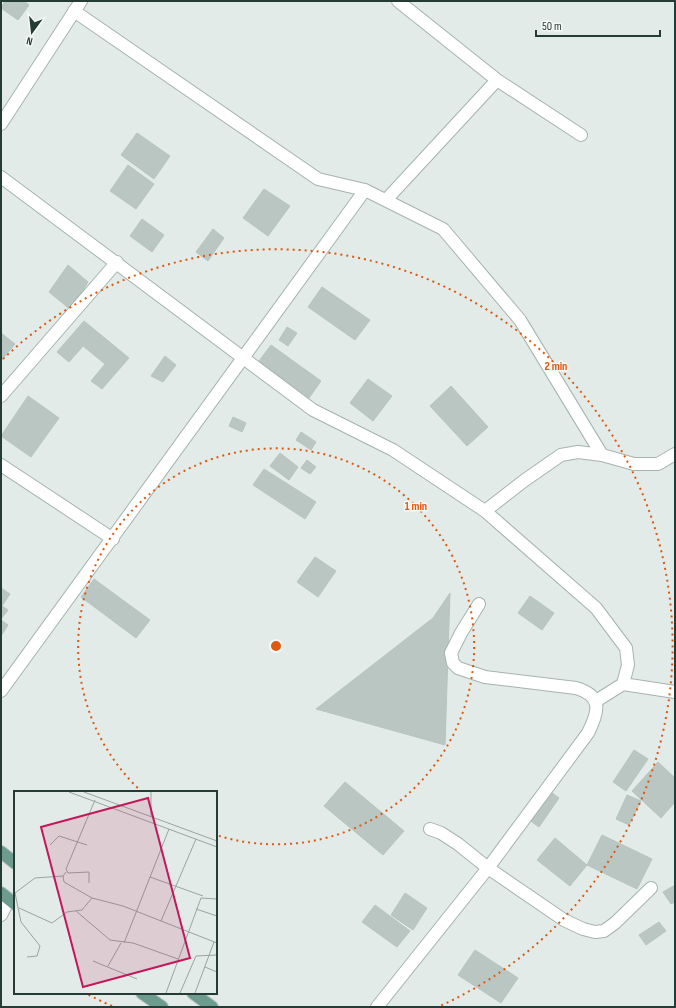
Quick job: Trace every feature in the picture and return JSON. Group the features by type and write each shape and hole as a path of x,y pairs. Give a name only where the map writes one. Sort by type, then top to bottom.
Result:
{"main road":[{"path":"1,852 14,862"},
{"path":"143,994 162,1007"},
{"path":"194,994 212,1007"}],"street":[{"path":"398,1 497,80 581,136"},
{"path":"1,124 78,6 318,179 365,190 443,230 520,320 602,455"},
{"path":"386,200 497,80"},
{"path":"1,176 313,410 393,450 485,511 596,608 626,648 628,665 623,684"},
{"path":"1,692 365,190"},
{"path":"1,396 116,262"},
{"path":"485,511 560,455 578,452 602,455 634,464 658,464 675,454"},
{"path":"1,465 113,539"},
{"path":"377,1007 488,868 588,733 594,721 596,701 592,695 586,691 576,688 486,677 458,668 453,663 452,653 479,604"},
{"path":"596,701 623,684 675,692"},
{"path":"430,830 441,833 458,844 488,868 564,920 583,929 595,932 604,931 615,923 651,888"},
{"path":"1,914 8,899"}],"building":[{"path":"5,1 24,1 29,5 18,20 1,8"},
{"path":"137,133 170,156 154,179 121,155"},
{"path":"128,165 154,184 136,209 110,191"},
{"path":"264,189 290,206 268,236 243,218"},
{"path":"142,219 164,235 152,252 130,236"},
{"path":"213,229 224,238 208,261 196,252"},
{"path":"68,265 88,282 71,310 49,292"},
{"path":"322,287 370,320 355,340 308,307"},
{"path":"84,321 129,358 102,389 91,381 105,364 83,346 69,362 57,352"},
{"path":"287,327 297,333 288,346 279,340"},
{"path":"1,333 15,344 1,361"},
{"path":"271,345 321,381 309,398 259,361"},
{"path":"165,356 176,365 163,382 151,376"},
{"path":"368,379 392,396 373,421 350,403"},
{"path":"451,386 488,427 467,446 430,406"},
{"path":"28,396 59,418 31,457 1,436"},
{"path":"233,417 246,423 242,432 229,426"},
{"path":"301,432 316,442 311,450 296,440"},
{"path":"280,453 298,467 289,480 270,466"},
{"path":"307,460 316,467 310,474 301,468"},
{"path":"264,469 316,502 305,519 253,485"},
{"path":"315,557 336,571 318,597 297,582"},
{"path":"94,579 150,620 136,638 81,597"},
{"path":"1,588 10,594 2,606 8,610 1,619"},
{"path":"450,593 445,745 316,709 433,618"},
{"path":"530,596 554,613 542,630 518,613"},
{"path":"1,620 8,625 1,636"},
{"path":"634,750 648,759 626,791 613,782"},
{"path":"658,762 675,778 675,802 661,818 632,791"},
{"path":"345,782 404,831 383,855 324,806"},
{"path":"548,790 559,798 539,827 528,819"},
{"path":"627,795 641,801 629,825 616,819"},
{"path":"602,835 652,859 637,889 587,865"},
{"path":"555,838 587,865 570,886 537,860"},
{"path":"675,885 675,902 671,904 663,892"},
{"path":"405,893 427,908 413,930 391,915"},
{"path":"375,905 410,931 397,947 362,922"},
{"path":"659,922 666,931 646,945 639,935"},
{"path":"475,950 518,978 501,1003 458,975"}]}
